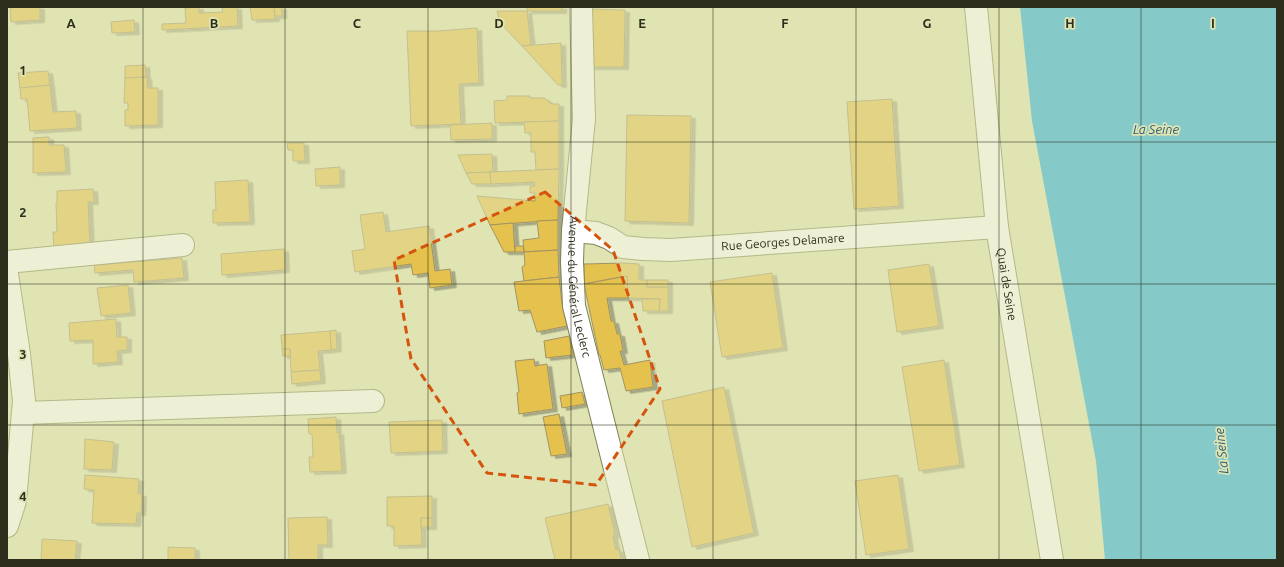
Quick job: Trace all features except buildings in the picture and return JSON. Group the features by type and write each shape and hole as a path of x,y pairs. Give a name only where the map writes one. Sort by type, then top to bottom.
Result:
{"street":[{"name":"Avenue du Général Leclerc","path":"581,7 584,119 573,231 572,262 574,306 638,560"},
{"name":"Quai de Seine","path":"976,7 997,227 1052,560"},
{"name":"Rue Georges Delamare","path":"573,231 596,233 609,238 623,247 671,250 997,227"},
{"path":"7,262 183,245"},
{"path":"7,274 13,352 24,400 14,501 7,526"},
{"path":"23,414 373,401"}],"highlighted area":[{"path":"545,192 613,250 660,389 596,485 487,473 411,359 394,260"}],"water":[{"name":"La Seine","path":"1020,7 1277,7 1277,560 1105,560 1096,461 1032,121"}]}
